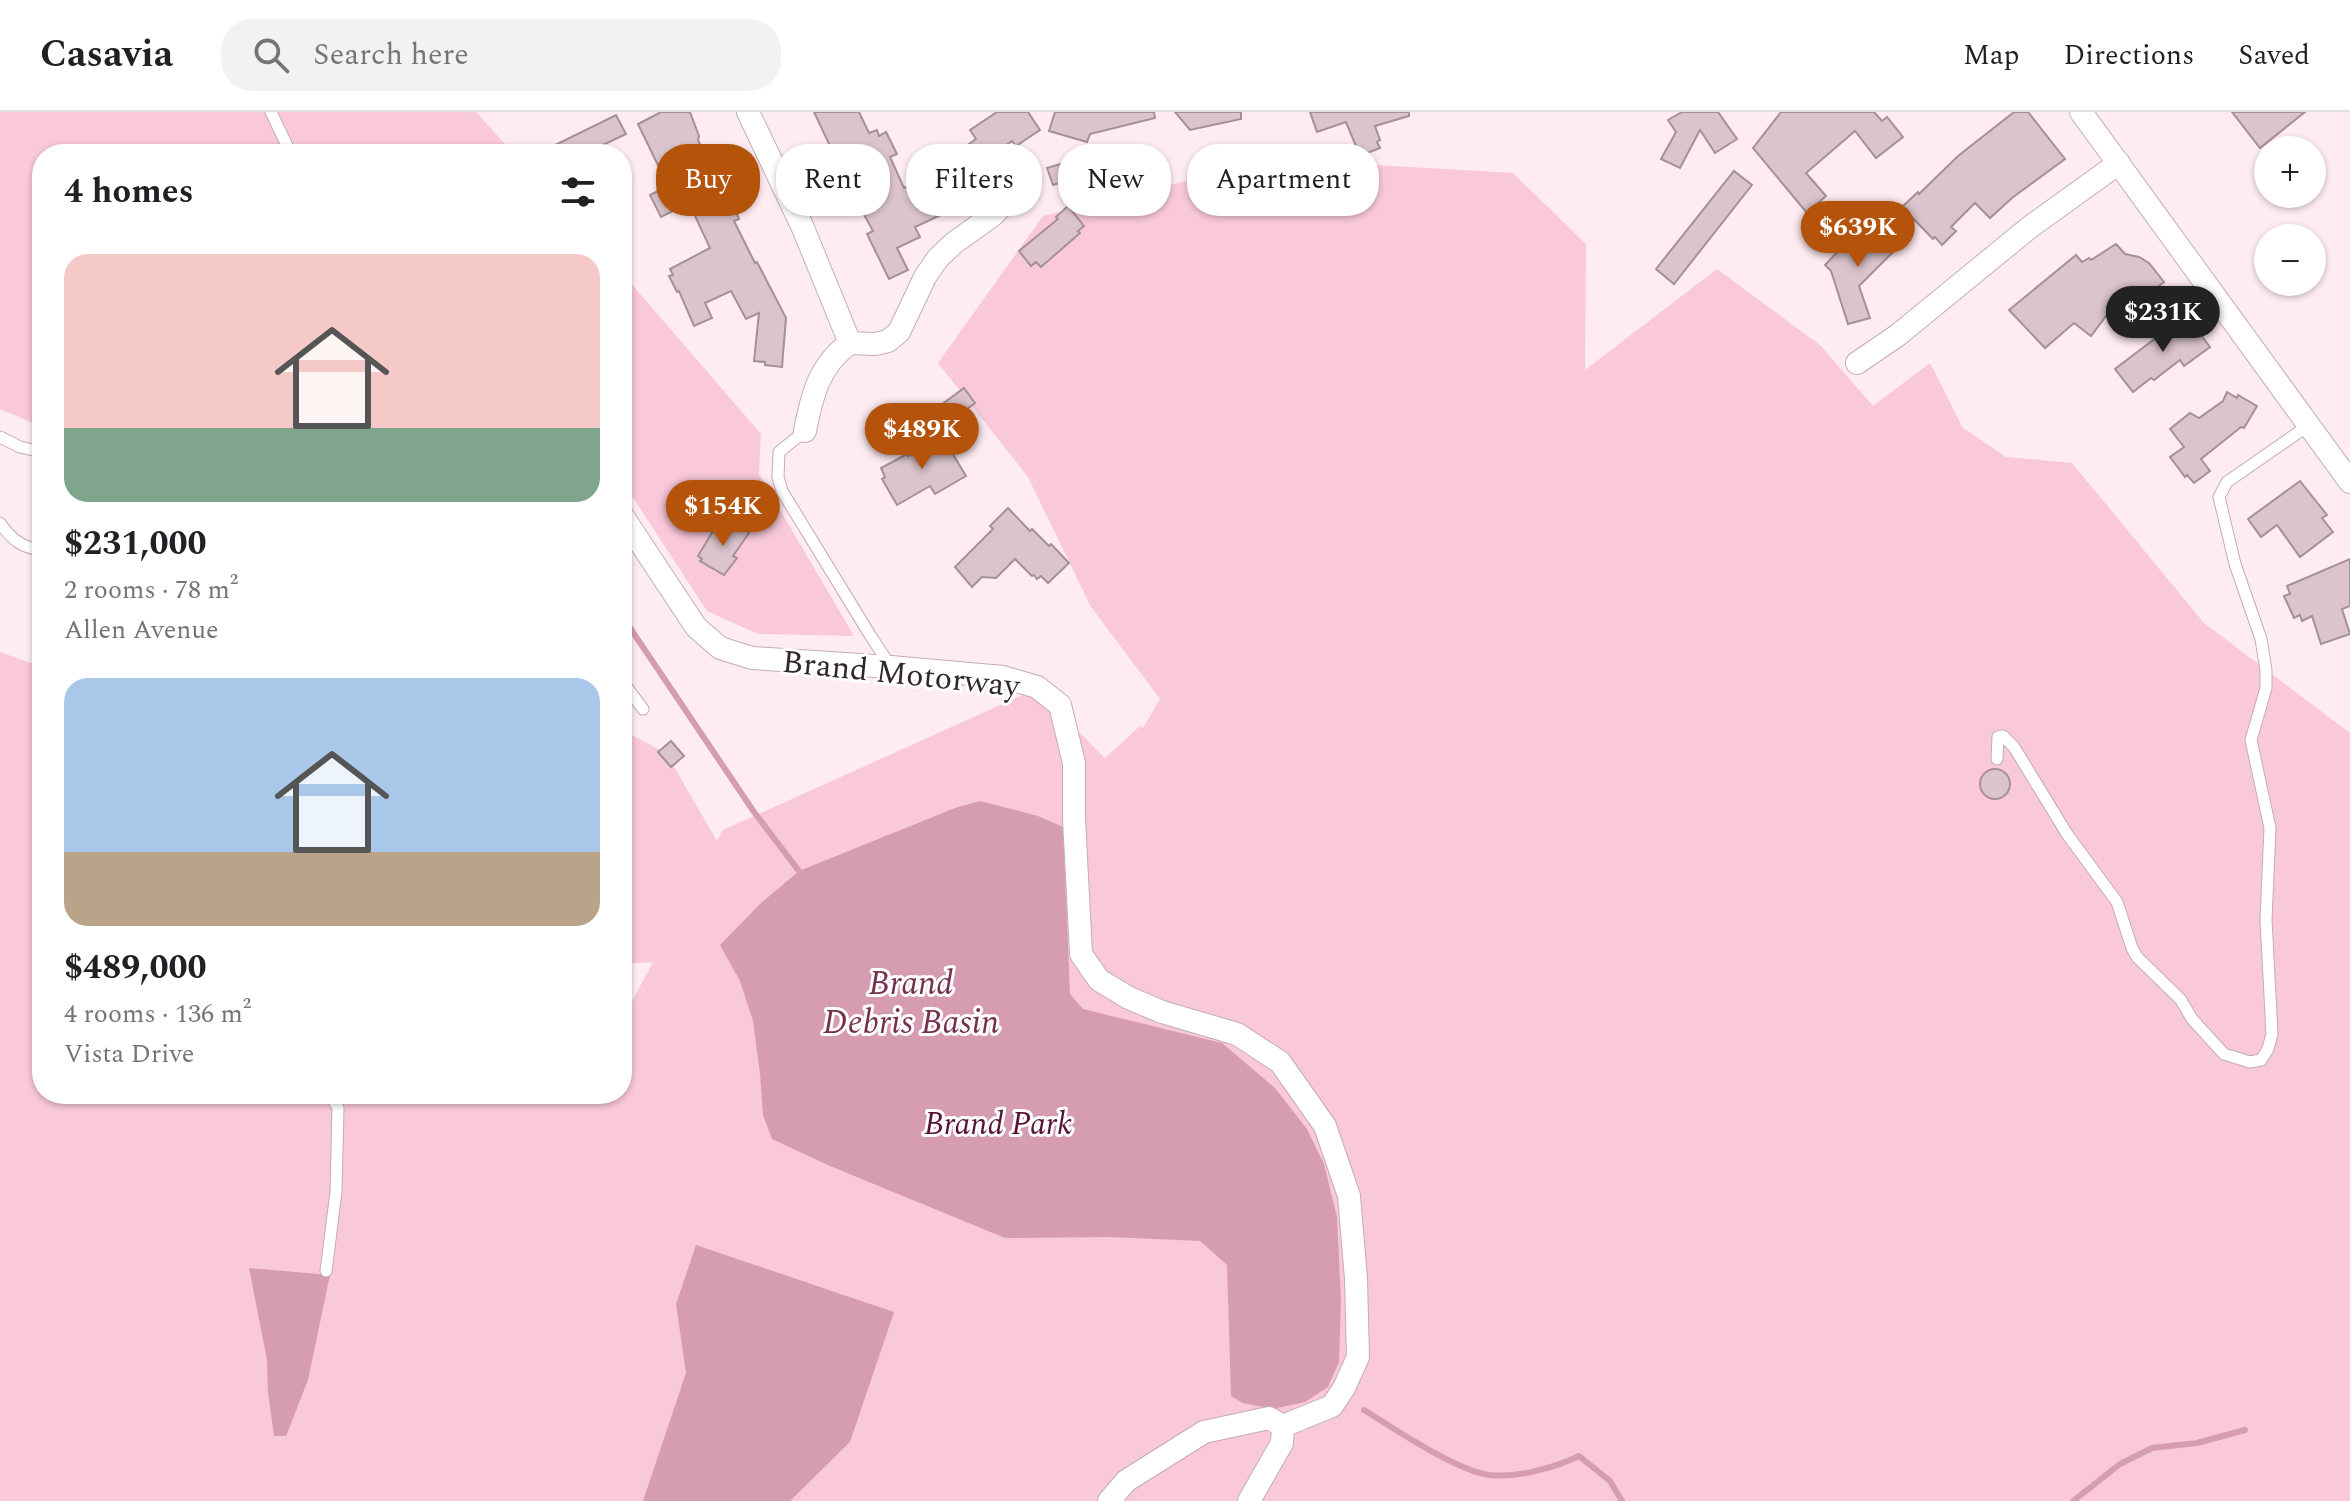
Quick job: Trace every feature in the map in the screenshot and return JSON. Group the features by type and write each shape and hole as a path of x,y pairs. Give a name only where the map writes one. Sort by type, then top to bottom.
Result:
{"street":[{"path":"748,112 809,241 850,343"},
{"path":"2081,112 2350,482"},
{"path":"1857,363 1898,335 2030,227 2119,163"},
{"path":"805,431 818,378 837,352 850,343 888,341 899,332 925,277 938,258 992,216"},
{"name":"Brand Motorway","path":"632,530 696,627 720,648 752,658 1003,677 1037,687 1060,705 1074,763 1081,954 1099,980 1129,998 1162,1012 1237,1034 1280,1062 1325,1126 1349,1196 1356,1279 1358,1357 1344,1388 1332,1406 1283,1426 1269,1418 1204,1432 1126,1481 1109,1501"},
{"path":"1249,1501 1282,1443 1283,1426"}],"lane":[{"path":"271,112 286,144"},
{"path":"1997,759 1996,742 1998,737 2003,736 2014,747 2067,834 2117,902 2137,957 2181,1000 2200,1029 2224,1054 2250,1062 2261,1060 2272,1034 2266,920 2270,828 2251,740 2266,688 2266,670 2261,639 2235,564 2219,497 2227,482 2309,425"},
{"path":"805,431 779,452 778,477 782,491 891,667"},
{"path":"0,437 32,450"},
{"path":"0,523 5,537 32,548"},
{"path":"632,694 643,709"},
{"path":"326,1271 336,1192 336,1104"}],"green space":[{"path":"0,112 476,112 505,144 32,144 32,423 0,409"},
{"name":"Brand Park","path":"1379,165 1513,173 1586,244 1585,370 1717,269 1820,345 1873,406 1930,363 1962,427 2006,457 2072,463 2204,623 2350,733 2350,1501 0,1501 0,652 32,663 32,1104 632,1104 632,1002 653,962 632,963 632,735 666,753 717,841 723,830 1036,689 1105,758 1140,726 1143,728 1160,699 1091,607 1028,477 938,363 1043,216 1058,212 1058,216 1171,216 1171,185 1187,181 1187,216 1379,216"},
{"path":"632,285 761,434 759,474 854,636 758,634 707,611 634,499"}],"water":[{"name":"Brand Debris Basin","path":"980,801 1038,816 1063,827 1070,994 1083,1009 1222,1043 1275,1088 1307,1129 1324,1164 1337,1217 1341,1300 1339,1362 1328,1387 1305,1402 1273,1409 1243,1403 1231,1396 1227,1265 1200,1241 1110,1237 1005,1238 772,1139 763,1115 753,1021 740,981 720,945 760,904 799,871 955,808"},
{"path":"696,1245 894,1312 850,1442 790,1501 643,1501 686,1373 676,1304"},
{"path":"249,1268 330,1275 308,1380 286,1436 274,1436 267,1360"}],"building":[{"path":"661,112 690,112 700,144 656,144 656,161 638,124"},
{"path":"814,112 859,112 869,133 877,130 879,136 886,132 897,154 890,157 890,144 829,144"},
{"path":"997,112 1028,112 1040,130 1019,144 1012,141 1008,144 969,144 976,139 970,130"},
{"path":"1055,112 1154,112 1155,118 1090,134 1087,142 1049,131"},
{"path":"1175,112 1241,112 1241,119 1190,130"},
{"path":"1310,112 1409,112 1409,116 1375,126 1380,140 1378,144 1355,144 1346,122 1317,132"},
{"path":"1682,112 1718,112 1737,139 1715,153 1700,130 1680,168 1661,159 1676,132 1668,120"},
{"path":"1781,112 1874,112 1882,121 1887,117 1903,137 1876,158 1855,131 1806,173 1826,196 1807,213 1753,148"},
{"path":"2014,112 2028,112 2065,159 1990,218 1975,203 1951,227 1956,231 1942,245 1902,207 1958,156"},
{"path":"2232,112 2305,112 2275,136 2254,136 2254,140"},
{"path":"616,115 626,134 605,144 557,144"},
{"path":"890,157 906,187 906,216 939,216 915,227 920,237 897,248 908,270 889,279 867,234 873,231 865,216 890,216"},
{"path":"1058,165 1058,183 1053,185 1047,168"},
{"path":"1734,171 1752,185 1674,284 1656,269"},
{"path":"656,192 656,207 650,195"},
{"path":"695,216 738,216 739,219 734,221 786,318 782,367 754,361 759,313 746,319 731,291 705,303 712,318 694,326 669,276 673,275 670,269 710,248"},
{"path":"1076,216 1084,226 1041,267 1036,262 1031,266 1019,251 1058,219 1056,217"},
{"path":"1874,223 1897,248 1859,286 1870,318 1848,324 1831,271 1825,265 1859,229 1863,233"},
{"path":"2116,244 2125,254 2149,263 2164,282 2115,320 2109,312 2091,336 2074,323 2045,348 2009,310 2076,255 2082,262 2091,260"},
{"path":"2186,315 2210,347 2184,366 2180,360 2133,392 2115,369"},
{"path":"964,388 975,403 953,420 941,405"},
{"path":"2227,392 2257,406 2244,428 2241,427 2201,459 2210,471 2194,483 2187,475 2185,477 2170,457 2184,447 2170,429 2190,413 2199,418 2223,401"},
{"path":"942,436 966,476 935,494 930,486 897,505 882,479 885,477 881,468"},
{"path":"2300,481 2327,515 2322,518 2333,532 2300,557 2277,525 2261,537 2248,519"},
{"path":"1008,508 1069,563 1048,583 1041,576 1037,579 1032,576 1015,559 996,578 982,577 972,587 955,567 993,529 990,526"},
{"path":"735,523 749,533 733,556 737,558 724,575 700,561 702,559 698,556 713,531 719,535 726,527 730,530"},
{"path":"2350,559 2350,606 2342,609 2350,634 2321,644 2312,616 2302,621 2300,615 2294,618 2284,596 2290,594 2287,586"},
{"path":"671,741 684,756 671,767 658,752"},
{"path":"1995,769 2006,773 2010,784 2006,795 1995,799 1984,795 1980,784 1984,773"}],"waterway":[{"path":"632,631 754,812 802,875"},
{"path":"1364,1410 1443,1457 1489,1475 1535,1471 1579,1456 1610,1481 1622,1501"},
{"path":"2073,1501 2120,1464 2152,1448 2197,1443 2245,1430"}]}
